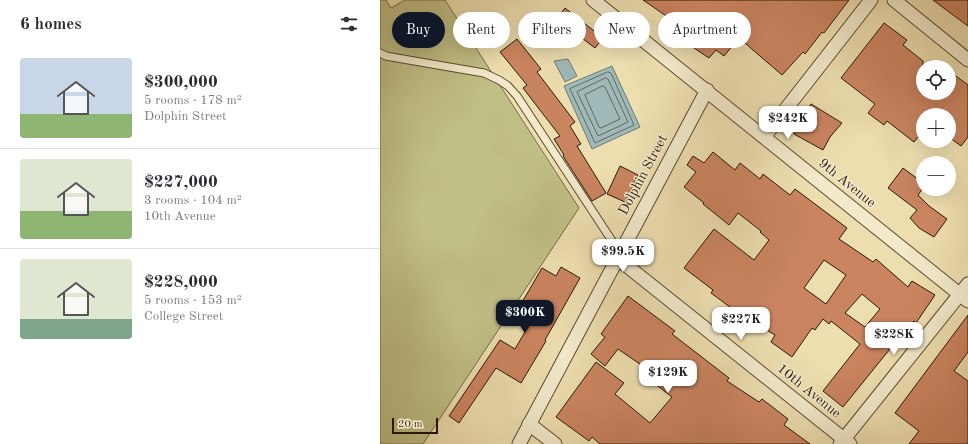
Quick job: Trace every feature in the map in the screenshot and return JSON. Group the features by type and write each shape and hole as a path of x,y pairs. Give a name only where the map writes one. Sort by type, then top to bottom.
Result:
{"street":[{"name":"9th Avenue","path":"593,0 964,297"},
{"path":"764,137 871,0"},
{"path":"894,0 968,60"},
{"name":"Dolphin Street","path":"519,444 618,255 707,90"},
{"name":"10th Avenue","path":"618,255 845,442"},
{"path":"845,442 964,297 968,284"},
{"path":"529,424 555,444"}],"lane":[{"path":"380,53 386,56 484,73 508,86 517,96 618,255"}],"shaded area":[{"path":"380,0 386,0 391,8 405,0 445,0 453,12 453,48 476,48 579,208 423,444 380,444"}],"water":[{"path":"568,59 577,76 565,82 554,61"},
{"path":"612,66 640,127 592,149 564,86"}],"building":[{"path":"643,0 849,0 824,33 822,32 805,54 803,52 782,75 751,48 751,12 660,12"},
{"path":"933,0 968,0 968,26"},
{"path":"565,8 570,12 562,12"},
{"path":"884,23 907,40 903,45 922,60 916,60 916,100 956,100 956,76 968,85 968,137 961,146 956,142 956,108 916,108 916,140 914,142 887,121 884,125 868,113 875,104 841,78"},
{"path":"586,25 594,31 594,47 586,41"},
{"path":"517,39 518,48 524,48 541,69 537,72 575,122 570,126 581,144 577,146 606,193 592,201 563,156 564,155 554,139 560,136 523,88 527,85 500,52 505,48 510,48 510,44"},
{"path":"694,48 731,48 724,56 716,50 709,58"},
{"path":"811,104 842,123 830,137 823,150 794,134"},
{"path":"713,152 735,170 740,163 760,179 763,174 790,195 795,189 847,228 839,239 873,262 876,259 908,287 912,281 935,295 916,323 914,321 843,407 823,391 860,344 831,321 829,324 823,319 815,330 812,328 792,357 771,342 775,335 738,313 711,293 713,290 684,268 714,229 754,260 769,240 760,232 761,231 738,213 729,225 684,187 696,172 687,165 693,156 704,163","holes":["824,260 846,275 826,304 804,288","862,294 880,309 865,327 845,313"]},
{"path":"620,166 638,175 625,202 607,194"},
{"path":"903,168 916,178 916,196 919,196 929,206 947,219 934,237 919,228 910,218 917,210 888,188"},
{"path":"561,267 580,278 545,340 546,341 521,383 496,368 459,423 449,416 500,340 515,349 529,325 514,316 542,268 556,276"},
{"path":"628,296 675,331 672,334 729,378 727,381 759,402 762,399 788,419 784,425 810,444 600,444 592,437 589,441 556,417 596,362 624,383 615,394 650,423 672,397 645,376 650,371 618,349 605,366 591,354 605,337 601,334"},
{"path":"968,315 968,352 954,371 968,381 968,444 909,444 919,431 895,413"}]}
